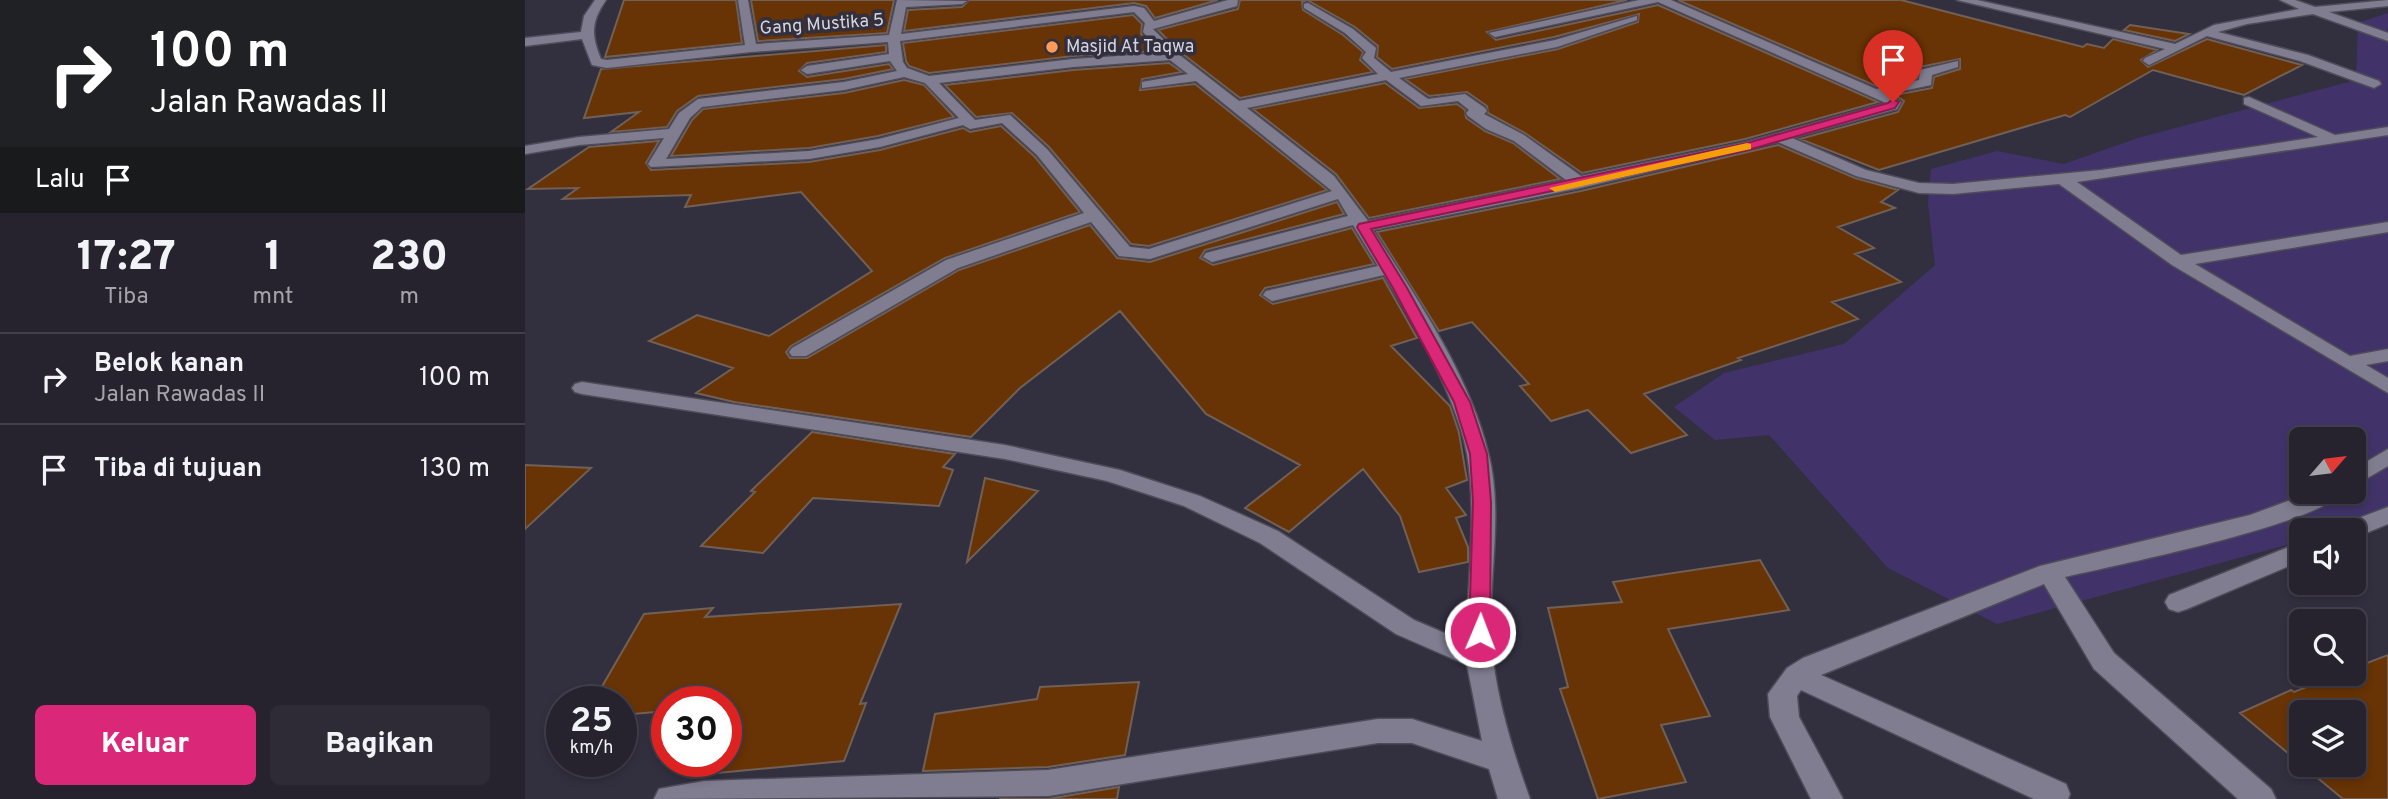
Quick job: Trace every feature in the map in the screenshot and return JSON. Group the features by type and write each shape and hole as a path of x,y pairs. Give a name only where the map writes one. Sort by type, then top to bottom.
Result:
{"street":[{"path":"525,42 585,35 587,18 601,0"},
{"path":"743,0 751,48"},
{"path":"1233,0 1233,4 1151,24 1147,30 1173,56 1342,192 1462,402 1478,454 1482,502 1479,659 1501,760 1514,799"},
{"path":"1495,33 1655,0"},
{"path":"1212,257 1361,222 1580,183 1780,138 1892,106 1893,102 1877,93 1662,0"},
{"path":"1962,0 2177,48"},
{"path":"2285,0 2388,37"},
{"path":"899,65 892,52 901,2 962,1"},
{"path":"2149,61 2177,48 2201,31 2316,11 2388,4"},
{"path":"1308,6 1349,31 1372,51 1370,60 1426,103 1460,97 1480,110 1473,113 1491,126 1519,138 1580,183"},
{"name":"Gang Mustika 5","path":"585,35 596,62 605,64 751,48 896,38 1133,9 1140,10 1151,24"},
{"path":"1235,106 1557,43 1633,18"},
{"path":"2201,31 2304,58 2374,84"},
{"path":"929,80 1073,63 1173,56"},
{"path":"1877,93 1926,82 1925,73 1954,64"},
{"path":"899,65 831,88 698,103 684,116 656,163 809,155 903,138 968,120"},
{"path":"807,70 899,65 929,80 970,125 1005,118 1042,152 1125,252 1150,254 1342,192"},
{"path":"1147,85 1201,76"},
{"path":"2249,101 2334,139"},
{"path":"1780,138 1861,173 1938,189 2063,180 2388,131"},
{"path":"525,149 579,141 673,133"},
{"path":"2063,180 2178,261 2388,387"},
{"path":"799,352 952,264 1095,215"},
{"path":"2178,261 2388,227"},
{"path":"1272,295 1387,269"},
{"path":"2349,362 2388,355"},
{"path":"582,388 1006,452 1112,475 1192,501 1269,537 1405,627 1479,659"},
{"path":"2366,471 2388,456"},
{"path":"1827,799 1785,717 1781,694 1797,676 1813,666 2049,572 2255,522 2307,504"},
{"path":"2366,524 2388,515"},
{"path":"2178,602 2289,556"},
{"path":"2049,572 2104,661 2260,799"},
{"path":"1797,676 2055,794"},
{"path":"670,799 704,794 1048,783 1378,731 1412,732 1501,760"}],"shaded area":[{"path":"2388,13 2388,518 2366,524 2366,518 2289,518 2289,544 1997,624 1888,568 1769,435 1715,440 1674,407 1724,373 1844,344 1935,265 1928,203 1931,169 1997,151 2064,164 2138,138 2356,80 2358,23"}],"building":[{"path":"624,0 736,0 742,43 605,57"},
{"path":"751,0 894,0 887,33 758,41"},
{"path":"969,0 1218,0 1155,18 1146,6 1134,3 904,31 908,10 962,7"},
{"path":"1240,0 1307,0 1302,2 1303,10 1343,35 1363,52 1360,60 1373,72 1240,98 1179,51 1158,30 1238,9"},
{"path":"1307,0 1627,0 1487,32 1496,40 1658,5 1878,102 1745,139 1582,173 1525,133 1488,113 1487,106 1467,92 1429,96 1405,79 1558,49 1638,22 1639,14 1554,37 1392,69 1377,57 1378,46 1355,27"},
{"path":"1678,0 1901,0 2083,47 2087,44 2104,48 2113,39 2157,50 2141,60 2148,67 2207,39 2302,65 2244,95 2153,70 2070,117 2065,115 1879,170 1800,139 1898,112 1904,101 1895,95 1932,88 1934,77 1960,69 1960,59 1919,67 1917,78 1876,86"},
{"path":"1133,15 1142,24 1141,34 1157,51 1073,56 929,73 909,66 903,43"},
{"path":"2130,25 2189,34 2175,41 2124,30"},
{"path":"886,45 886,52 807,63 799,71 807,77 889,64 893,69 844,79 698,96 677,111 667,127 611,132 639,112 584,118 601,69"},
{"path":"1169,63 1182,72 1142,79 1140,90 1195,84 1327,190 1149,246 1131,244 1049,147 1012,113 976,117 945,85 1073,70"},
{"path":"904,80 924,85 954,117 878,136 809,148 671,156 692,120 703,109 844,93"},
{"path":"1385,83 1419,108 1457,104 1465,110 1466,118 1485,131 1513,143 1560,179 1369,218 1336,174 1253,109"},
{"path":"1001,126 1035,157 1080,212 945,258 791,346 786,352 790,358 807,358 959,270 1090,225 1117,258 1150,262 1337,202 1344,214 1205,250 1200,258 1213,265 1352,228 1374,264 1265,288 1260,295 1273,304 1383,278 1417,338 1391,346 1450,406 1459,433 1467,480 1446,488 1466,515 1456,518 1468,547 1468,562 1419,572 1400,516 1363,469 1289,532 1245,508 1300,465 1206,414 1120,311 1020,388 971,437 734,402 696,393 733,368 649,341 697,315 769,336 872,271 801,192 685,207 691,195 563,199 578,188 528,189 589,147 659,141 646,163 651,170 809,162 880,150 963,128 970,132"},
{"path":"1778,145 1855,178 1898,190 1881,202 1895,208 1838,227 1874,248 1855,254 1901,282 1832,302 1858,319 1738,358 1741,360 1644,394 1687,435 1631,453 1588,410 1551,421 1520,386 1529,384 1472,322 1439,331 1377,232 1581,191"},
{"path":"812,432 955,454 943,467 953,470 939,506 813,498 763,553 701,546 755,492 751,491"},
{"path":"525,465 591,468 525,529"},
{"path":"985,478 1038,491 967,562"},
{"path":"1760,560 1789,610 1668,629 1710,716 1661,725 1686,782 1598,799 1560,689 1568,687 1548,608 1622,602 1613,582"},
{"path":"901,604 860,704 866,703 844,761 742,771 742,686 651,686 651,712 637,714 637,686 602,686 644,614 713,608 705,617"},
{"path":"2388,655 2388,799 2343,799 2316,777 2366,777 2366,700 2289,700 2289,754 2240,713 2291,690 2294,692 2309,686 2366,686 2366,663"},
{"path":"1139,682 1125,755 1048,767 923,771 935,714 1037,699 1040,687"},
{"path":"1119,787 1117,799 1048,799"}],"slow traffic":[{"path":"1555,188 1747,147"}],"place":[{"name":"Masjid At Taqwa","path":"1052,47"}],"route":[{"path":"1480,632 1482,502 1478,454 1462,402 1400,288 1363,227 1748,146 1892,106 1893,102"}]}
